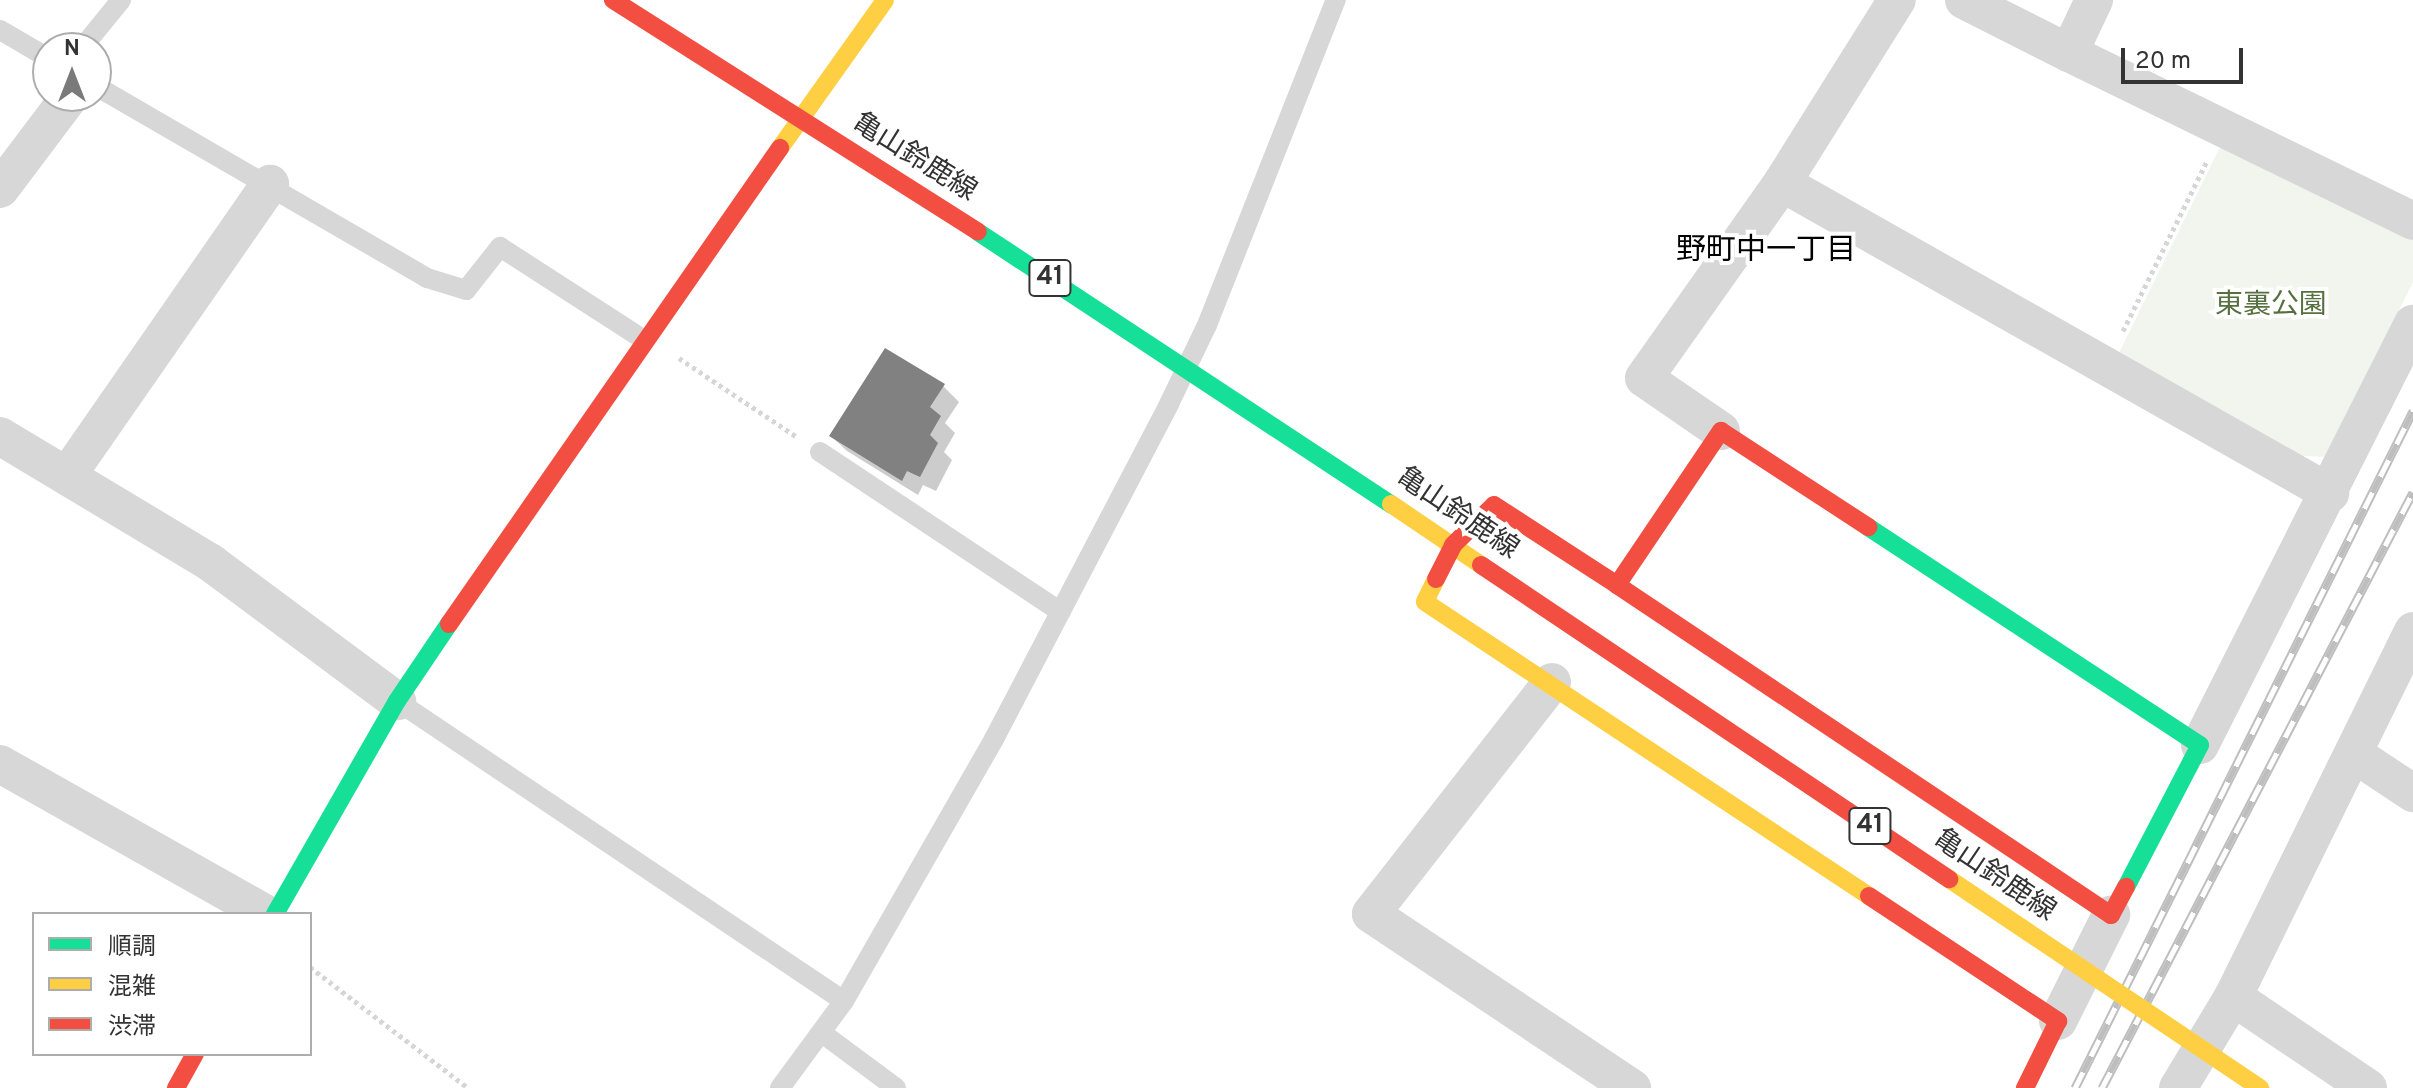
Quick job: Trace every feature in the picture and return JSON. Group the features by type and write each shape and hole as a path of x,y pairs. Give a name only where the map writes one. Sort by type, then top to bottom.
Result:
{"street":[{"name":"亀山鈴鹿線","path":"613,0 1187,365 2260,1088"},
{"path":"276,912 397,701 643,339 802,121 885,0"},
{"path":"1897,0 1782,183 1644,378 2200,745"},
{"path":"1964,0 2413,221"},
{"path":"2069,53 2094,0"},
{"path":"0,189 58,112"},
{"path":"1782,183 2330,493"},
{"path":"67,476 270,184"},
{"path":"2025,1088 2330,493 2413,324"},
{"path":"1617,585 1721,431"},
{"path":"0,436 211,563 397,701"},
{"path":"2058,1021 1552,682 1425,602 1453,545 1494,505 2111,915"},
{"path":"2178,1088 2233,997 2413,631"},
{"path":"1552,682 1371,914 1632,1088"},
{"path":"2354,754 2413,793"},
{"path":"0,764 262,912"},
{"path":"2233,997 2368,1088"},
{"path":"176,1088 194,1056"}],"lane":[{"path":"95,32 121,0"},
{"path":"780,1088 844,1001 1061,612 1187,365 1336,0"},
{"path":"0,30 32,49"},
{"path":"112,95 270,184 427,278 466,290 500,247 643,339"},
{"path":"820,452 1061,612"},
{"path":"397,701 844,1001"},
{"path":"822,1033 896,1088"}],"path":[{"path":"2105,366 2224,128"},
{"path":"643,339 820,452"},
{"path":"312,969 468,1088"}],"green space":[{"name":"東裏公園","path":"2220,147 2413,238 2413,282 2327,457 2303,456 2118,355"}],"building":[{"path":"885,348 945,384 930,407 941,416 930,435 938,443 920,477 907,471 902,481 829,436"}],"railway":[{"path":"2075,1088 2413,411"},
{"path":"2102,1088 2413,492"}],"traffic: fast":[{"path":"978,232 1391,504"},
{"path":"1868,527 2200,745 2126,887"},
{"path":"276,912 397,701 449,624"}],"traffic: slow":[{"path":"780,148 885,0"},
{"path":"1391,504 1481,565"},
{"path":"1436,579 1425,602 1869,896"},
{"path":"1949,879 2260,1088"}],"traffic: jam":[{"path":"613,0 978,232"},
{"path":"449,624 780,148"},
{"path":"1436,579 1453,545 1494,505 1617,585 1721,431 1868,527"},
{"path":"1481,565 1949,879"},
{"path":"1617,585 2111,915 2126,887"},
{"path":"1869,896 2058,1021 2025,1088"},
{"path":"176,1088 194,1056"}],"district":[{"name":"野町中一丁目","path":"1766,252"}]}
